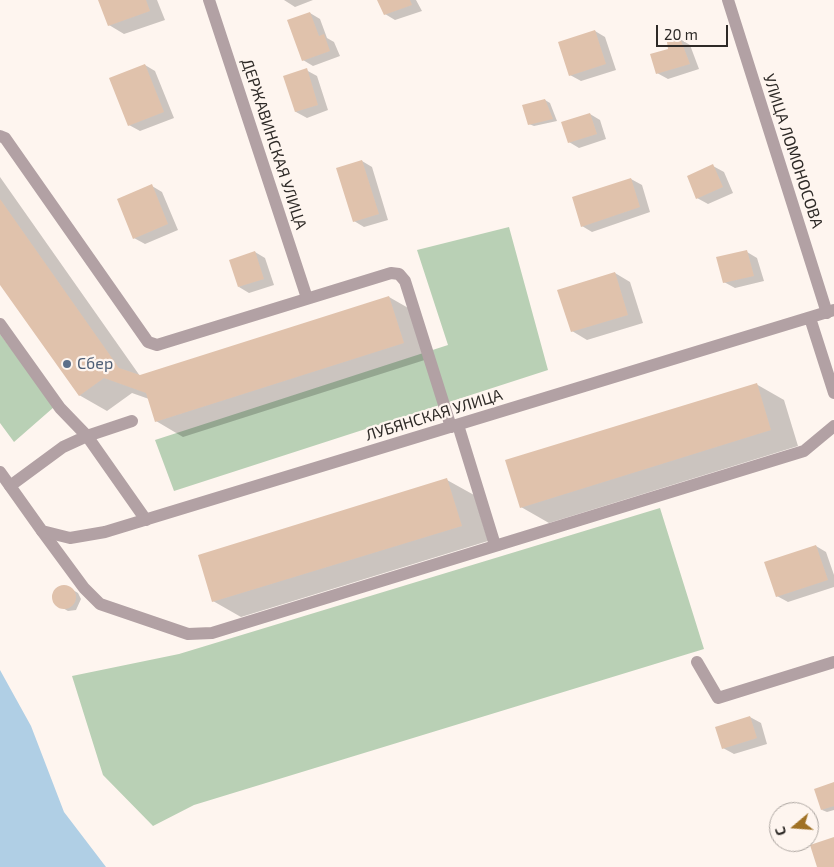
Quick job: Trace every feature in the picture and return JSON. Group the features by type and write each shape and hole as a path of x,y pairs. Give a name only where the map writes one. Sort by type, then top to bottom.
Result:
{"street":[{"name":"ДЕРЖАВИНСКАЯ УЛИЦА","path":"209,0 307,298"},
{"name":"УЛИЦА ЛОМОНОСОВА","path":"728,0 830,311"},
{"path":"0,136 5,138 148,342 157,345 390,273 399,274 406,281 495,545"},
{"name":"ЛУБЯНСКАЯ УЛИЦА","path":"42,531 70,538 105,532 830,311"},
{"path":"810,318 834,393"},
{"path":"0,324 60,408 87,436 146,520"},
{"path":"10,486 63,447 87,436 132,421"},
{"path":"0,472 84,588 100,604 188,634 212,632 804,451 834,426"},
{"path":"697,662 718,698 834,662"}],"green space":[{"path":"509,227 548,370 174,491 155,440 448,345 417,250"},
{"path":"0,334 54,407 14,442 0,423"},
{"path":"660,508 704,649 194,805 153,826 103,775 72,676 179,654"}],"water":[{"path":"0,670 31,726 64,812 106,867 0,867"}],"building":[{"path":"98,0 146,0 150,11 108,26"},
{"path":"377,0 410,0 412,5 384,15"},
{"path":"310,12 319,36 324,34 330,51 302,61 287,20"},
{"path":"595,30 606,64 569,76 558,42"},
{"path":"680,38 690,64 656,74 650,54 668,49 667,42"},
{"path":"145,64 164,112 128,126 109,78"},
{"path":"307,68 318,105 295,112 283,76"},
{"path":"545,99 553,119 528,125 522,105"},
{"path":"590,113 597,134 568,143 561,122"},
{"path":"362,160 379,214 353,222 336,168"},
{"path":"713,164 723,187 696,199 687,176"},
{"path":"631,178 640,207 581,227 572,197"},
{"path":"152,184 168,224 133,239 117,199"},
{"path":"0,199 119,368 140,375 389,296 404,343 155,422 146,393 104,378 79,396 0,285"},
{"path":"747,250 754,276 723,283 716,257"},
{"path":"255,251 264,279 238,287 229,260"},
{"path":"615,272 628,315 571,332 557,290"},
{"path":"757,383 771,430 520,508 505,460"},
{"path":"447,478 462,526 212,602 198,555"},
{"path":"816,545 828,580 776,597 764,562"},
{"path":"64,585 69,586 75,592 75,602 69,608 64,609 59,608 53,602 52,597 53,592 59,586"},
{"path":"750,716 757,738 722,749 715,727"},
{"path":"834,782 834,806 821,810 814,789"},
{"path":"834,837 834,867 817,867 812,852 819,852 819,842"}],"place":[{"name":"Сбер","path":"67,364"}]}
